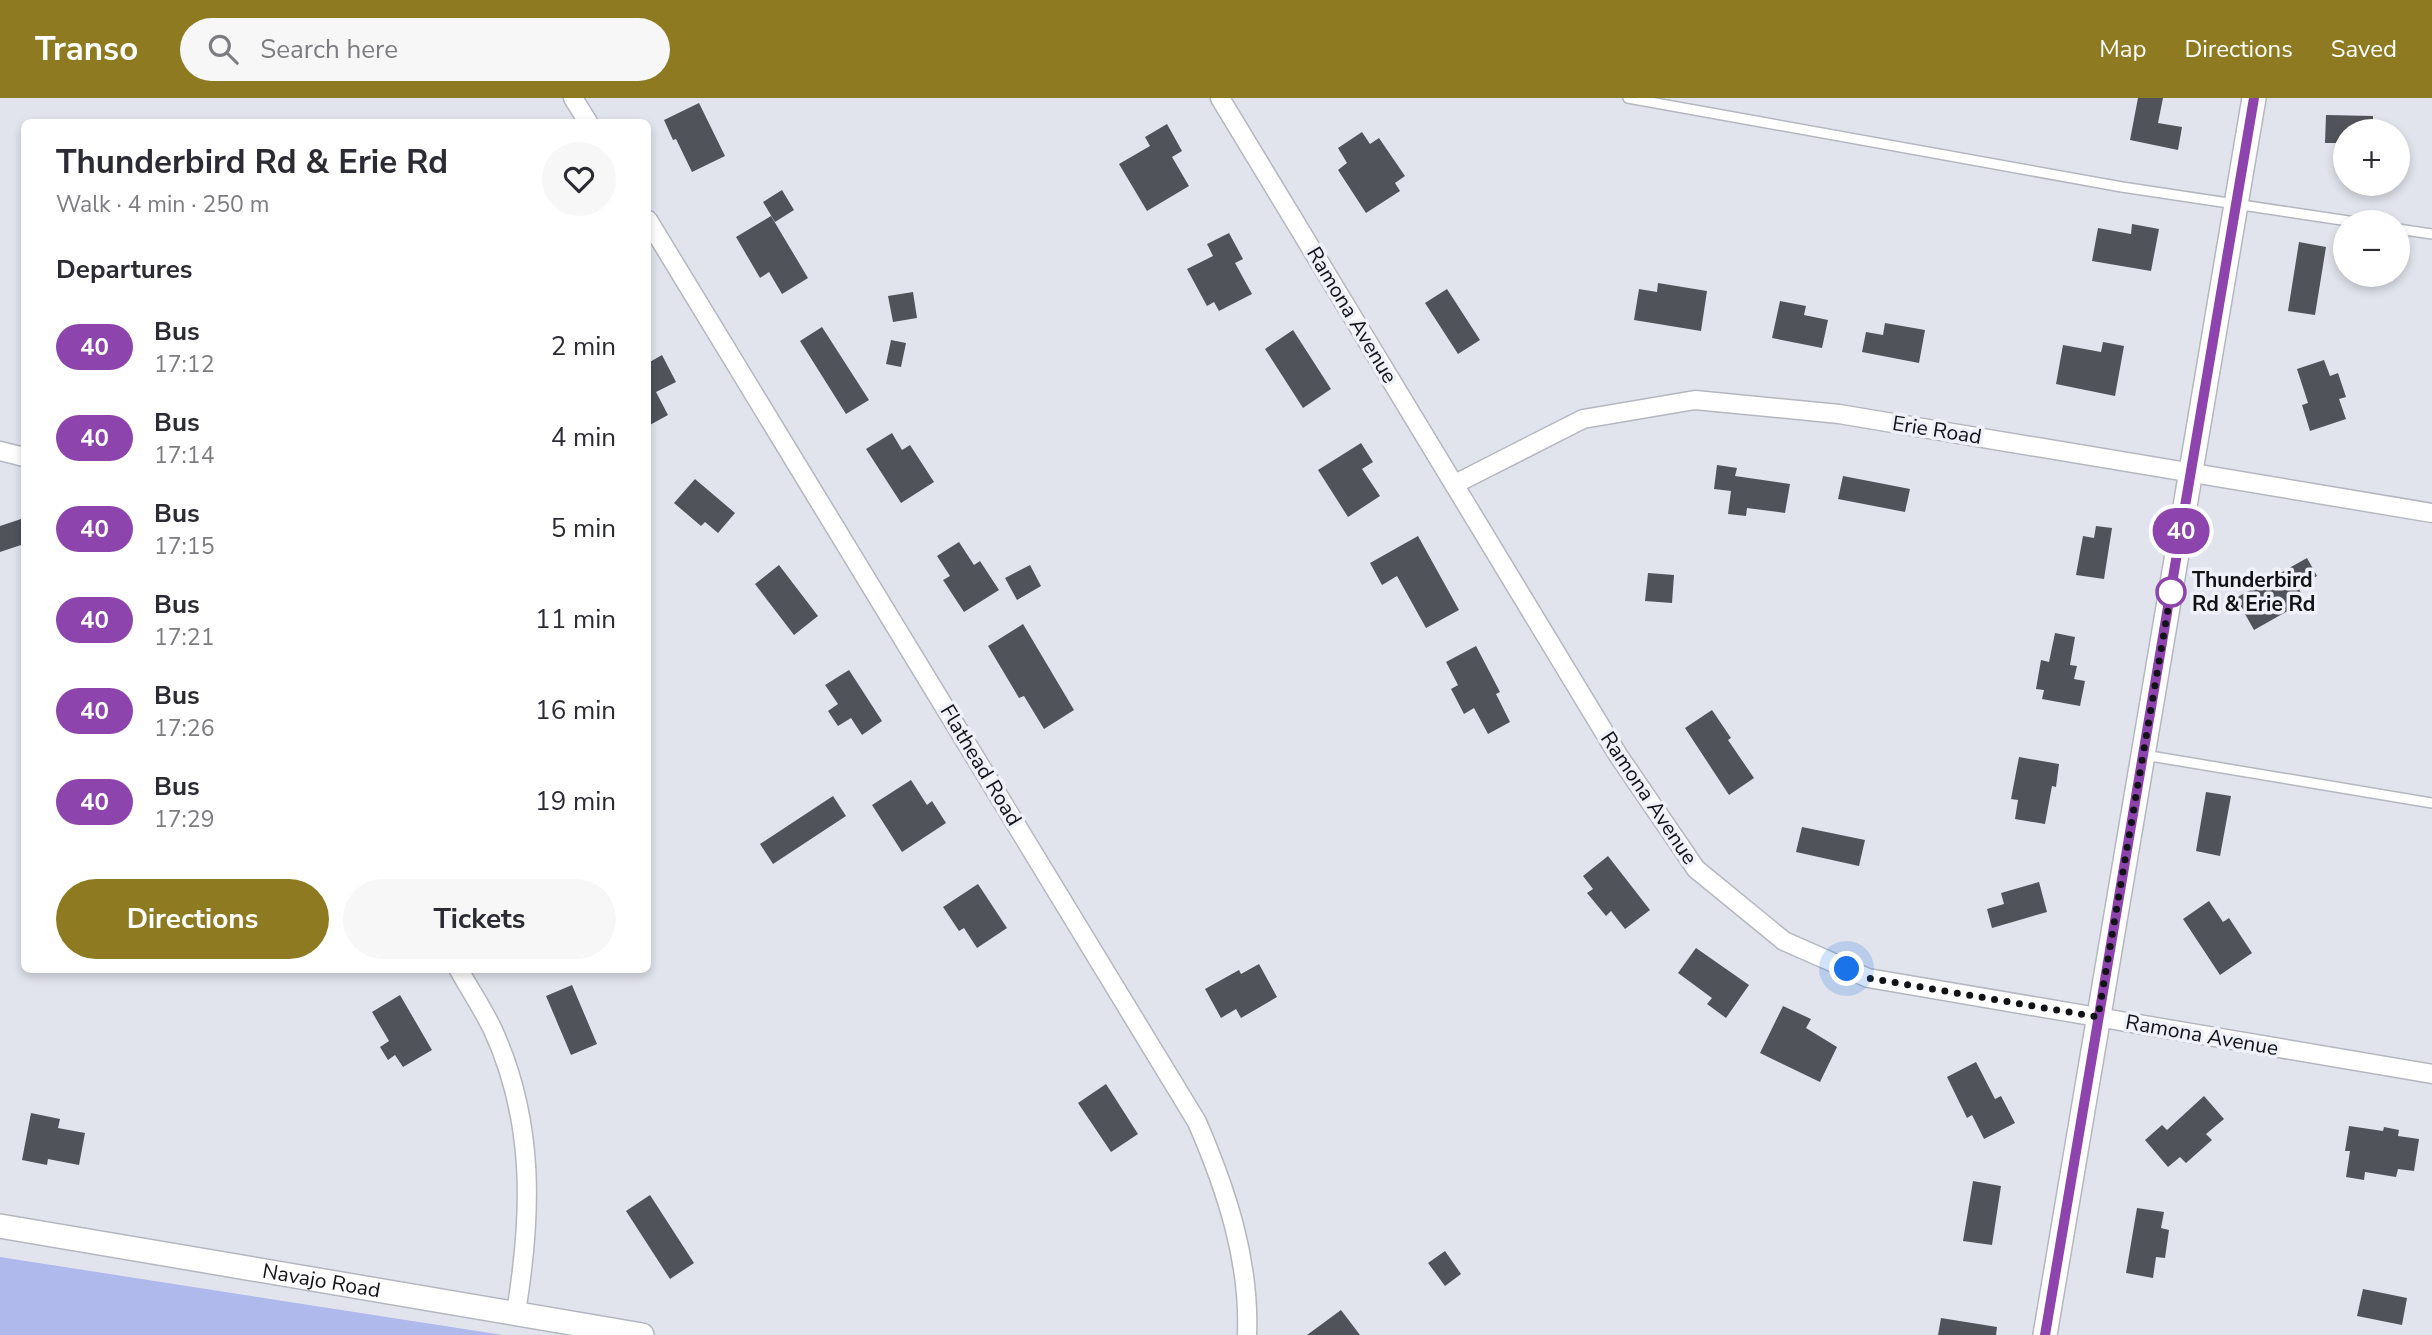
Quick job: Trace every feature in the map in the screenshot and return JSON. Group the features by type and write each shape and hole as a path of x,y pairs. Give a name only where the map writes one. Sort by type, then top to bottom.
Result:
{"main road":[{"path":"2045,1335 2254,98"},
{"name":"Navajo Road","path":"0,1226 642,1335"}],"street":[{"path":"573,98 586,119"},
{"name":"Ramona Avenue","path":"1220,98 1618,755 1696,869 1784,941 1868,978 2432,1074"},
{"name":"Flathead Road","path":"651,225 1197,1122 1232,1213 1240,1250 1247,1335"},
{"name":"Erie Road","path":"1455,484 1583,419 1695,400 1839,414 2432,513"},
{"path":"0,451 21,456"},
{"path":"461,973 493,1030 515,1091 526,1146 528,1206 525,1255 516,1312"}],"lane":[{"path":"1628,98 2122,187 2333,219"},
{"path":"2410,231 2432,234"},
{"path":"2143,754 2432,803"}],"shaded area":[{"path":"0,1257 503,1335 0,1335"}],"building":[{"path":"2138,98 2163,98 2158,123 2182,127 2178,150 2130,140"},
{"path":"699,103 725,156 692,172 664,120"},
{"path":"2326,115 2373,116 2373,119 2333,119 2333,143 2325,143"},
{"path":"1167,124 1182,151 1172,157 1189,186 1147,211 1119,164 1150,146 1145,137"},
{"path":"1362,132 1370,144 1379,138 1405,176 1395,183 1400,191 1366,213 1338,170 1347,163 1338,148"},
{"path":"782,190 794,210 775,222 763,202"},
{"path":"771,216 808,278 782,294 769,272 760,278 736,237"},
{"path":"2132,224 2159,229 2151,271 2092,261 2098,228 2131,234"},
{"path":"1229,233 1243,259 1235,263 1252,294 1219,311 1214,302 1207,306 1187,269 1213,256 1207,244"},
{"path":"2299,242 2326,247 2315,315 2288,311"},
{"path":"1658,283 1707,291 1701,331 1634,320 1639,289 1657,292"},
{"path":"1447,289 1480,340 1458,354 1425,303"},
{"path":"913,292 917,318 893,322 888,296"},
{"path":"1780,301 1806,306 1804,315 1828,320 1822,348 1772,338"},
{"path":"1885,323 1925,330 1919,363 1862,352 1866,332 1883,335"},
{"path":"822,327 869,400 846,414 800,341"},
{"path":"1293,330 1331,389 1303,408 1265,349"},
{"path":"891,340 906,343 901,367 886,364"},
{"path":"2103,342 2124,346 2115,396 2056,384 2063,345 2101,352"},
{"path":"662,355 676,382 656,392 668,415 651,424 651,361"},
{"path":"2324,360 2330,376 2338,373 2346,397 2339,399 2346,419 2310,431 2302,405 2308,403 2297,369"},
{"path":"892,433 902,450 910,445 934,482 901,503 866,449"},
{"path":"1361,443 1373,462 1362,469 1380,496 1348,517 1318,470"},
{"path":"1717,465 1737,468 1735,476 1790,484 1785,513 1747,508 1746,516 1728,514 1731,491 1714,489"},
{"path":"1843,476 1910,489 1905,512 1838,499"},
{"path":"695,479 735,513 718,533 705,522 701,526 674,503"},
{"path":"21,519 21,545 0,552 0,526"},
{"path":"2096,526 2112,528 2104,579 2076,575 2083,536 2094,538"},
{"path":"1418,536 1459,610 1426,628 1397,576 1382,585 1370,563"},
{"path":"959,542 974,565 980,561 999,590 964,612 943,580 950,576 937,556"},
{"path":"2307,558 2317,576 2298,587 2305,601 2254,630 2236,598"},
{"path":"779,565 818,616 794,635 755,584"},
{"path":"1030,565 1041,586 1017,600 1005,578"},
{"path":"1648,573 1674,575 1672,603 1645,601"},
{"path":"1023,624 1074,710 1044,729 1024,696 1019,698 988,646"},
{"path":"2055,633 2075,637 2070,665 2077,666 2074,679 2085,681 2080,706 2042,699 2044,690 2036,689 2041,660 2049,662"},
{"path":"1476,646 1500,692 1496,694 1510,722 1488,734 1474,708 1464,714 1451,689 1458,685 1446,662"},
{"path":"849,670 882,721 862,735 851,718 838,726 828,711 838,704 825,685"},
{"path":"1712,710 1731,738 1728,740 1754,778 1729,795 1685,728"},
{"path":"2019,757 2059,764 2056,787 2052,786 2045,824 2015,819 2018,800 2011,799"},
{"path":"911,780 927,805 932,801 946,823 902,852 872,805"},
{"path":"2206,792 2231,796 2220,856 2196,851"},
{"path":"833,796 846,816 773,864 760,844"},
{"path":"1802,827 1865,840 1859,866 1796,852"},
{"path":"1608,856 1650,910 1625,929 1611,911 1606,916 1587,893 1593,889 1583,876"},
{"path":"2039,882 2047,912 1992,928 1987,909 2004,904 2001,893"},
{"path":"978,884 1007,928 977,948 964,928 959,931 943,907"},
{"path":"2209,901 2223,922 2229,918 2252,953 2220,975 2183,919"},
{"path":"1696,948 1749,985 1726,1018 1707,1004 1712,998 1678,973"},
{"path":"1259,964 1277,997 1241,1018 1236,1009 1221,1018 1205,989 1239,970 1241,974"},
{"path":"572,985 597,1044 571,1055 546,996"},
{"path":"400,995 432,1050 403,1067 395,1055 388,1060 380,1047 389,1041 372,1012"},
{"path":"1783,1006 1811,1019 1806,1028 1837,1047 1820,1082 1760,1053"},
{"path":"1976,1062 1995,1099 2001,1096 2015,1123 1984,1139 1972,1115 1967,1118 1947,1077"},
{"path":"1106,1084 1138,1134 1111,1152 1078,1103"},
{"path":"2204,1096 2224,1119 2206,1134 2212,1140 2186,1163 2180,1157 2168,1167 2145,1140 2162,1125 2167,1130"},
{"path":"31,1113 60,1119 58,1128 85,1133 79,1165 48,1159 47,1165 22,1160"},
{"path":"2349,1126 2383,1131 2384,1127 2399,1130 2398,1136 2419,1139 2414,1171 2398,1169 2396,1177 2365,1172 2364,1180 2346,1177 2350,1151 2345,1151"},
{"path":"1973,1181 2001,1186 1992,1245 1963,1241"},
{"path":"650,1195 694,1263 670,1279 626,1211"},
{"path":"2137,1208 2164,1212 2161,1228 2169,1230 2165,1258 2156,1257 2153,1278 2126,1273"},
{"path":"1445,1251 1461,1274 1445,1286 1428,1263"},
{"path":"2363,1289 2407,1298 2402,1325 2357,1316"},
{"path":"1341,1310 1360,1335 1307,1335"},
{"path":"1941,1318 1997,1327 1996,1335 1938,1335"}],"bus line":[{"name":"40","path":"2045,1335 2254,98"}],"place":[{"name":"Thunderbird Rd & Erie Rd","path":"2171,592"}],"route":[{"path":"1847,969 1868,978 2098,1017 2171,592"}]}
